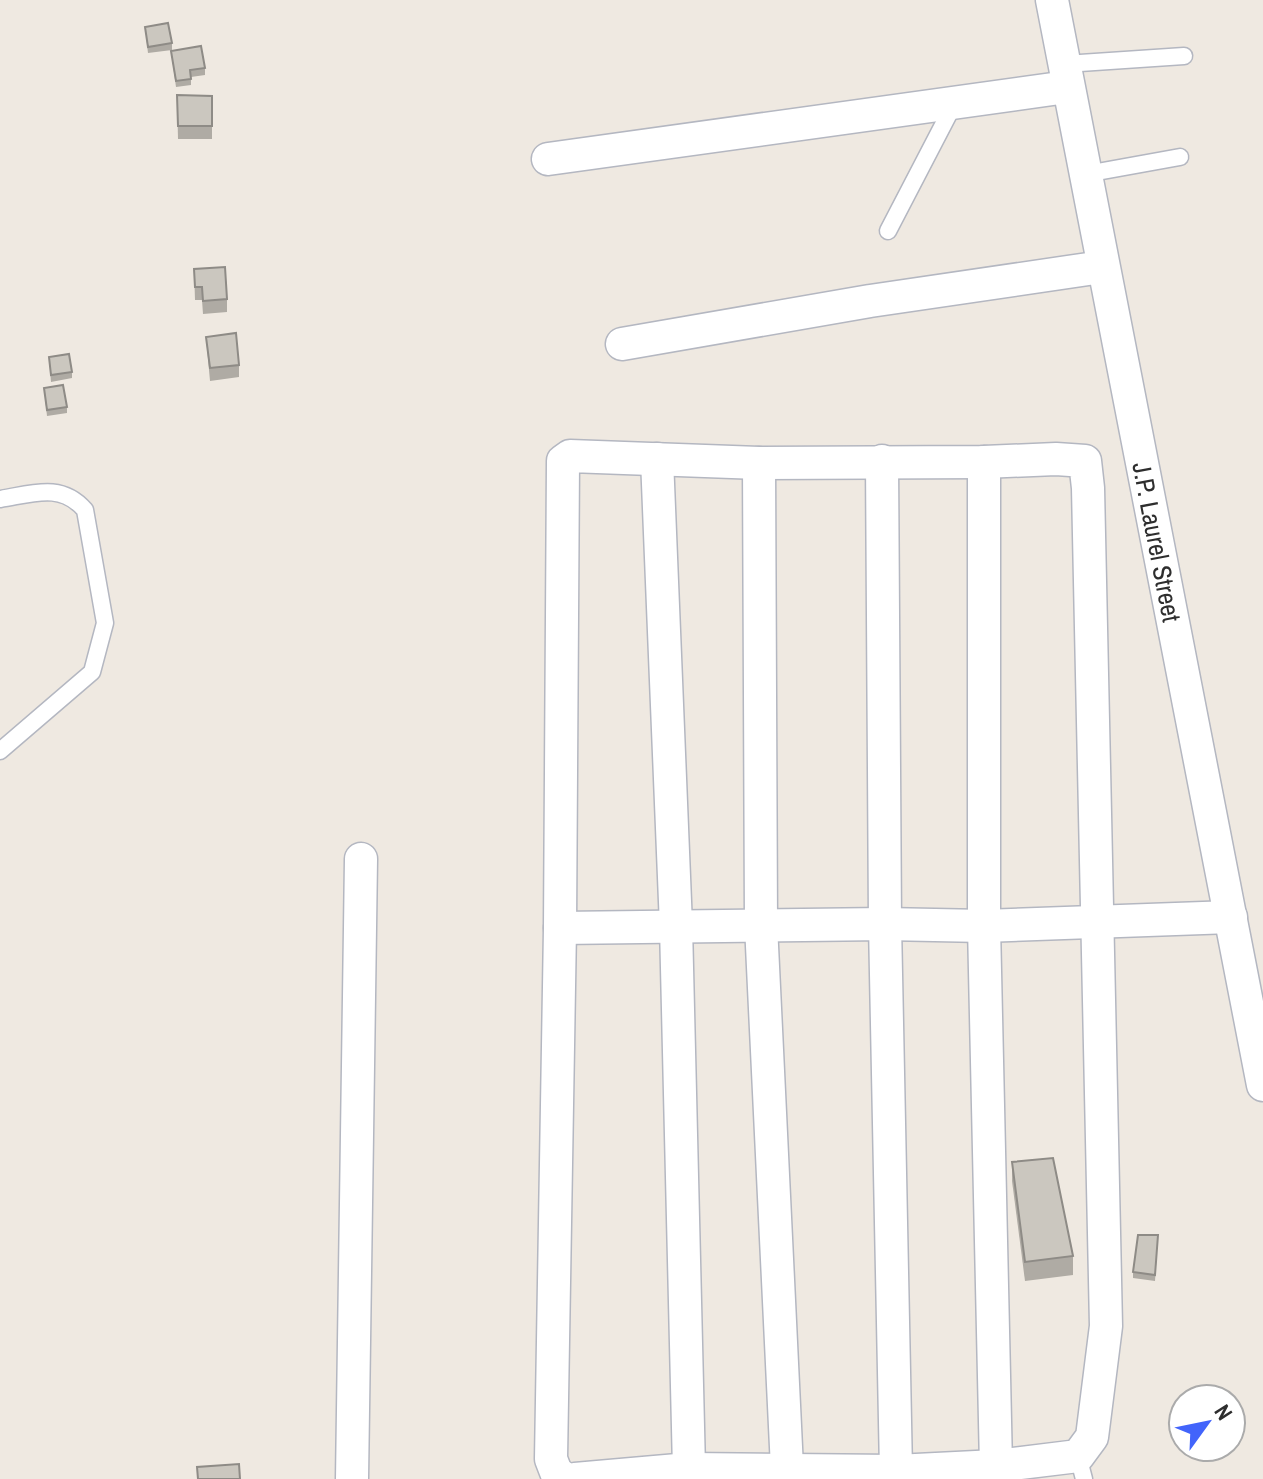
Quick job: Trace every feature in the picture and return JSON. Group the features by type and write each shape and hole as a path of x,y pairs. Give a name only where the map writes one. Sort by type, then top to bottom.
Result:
{"street":[{"name":"J.P. Laurel Street","path":"1052,0 1263,1085"},
{"path":"548,159 955,102 1066,75"},
{"path":"622,344 870,301 1102,267"},
{"path":"565,1479 556,1472 551,1459 560,928 563,461 570,456 759,463 1085,461 1106,1326 1092,1437 1081,1468 996,1466 896,1471 689,1469 575,1479"},
{"path":"657,459 676,926 689,1469"},
{"path":"882,461 885,924 896,1471"},
{"path":"984,462 984,926 996,1466"},
{"path":"759,463 761,925 787,1468"},
{"path":"352,1479 361,859"},
{"path":"560,928 885,924 984,926 1231,917"}],"lane":[{"path":"1066,75 1184,56"},
{"path":"888,231 955,102"},
{"path":"1086,174 1180,157"},
{"path":"0,499 50,492 73,496 85,510 105,623 92,672 0,751"}],"building":[{"path":"168,23 172,43 148,47 145,27"},
{"path":"201,46 205,68 190,70 191,79 176,81 171,51"},
{"path":"177,95 212,96 212,126 178,126"},
{"path":"225,267 227,299 203,301 202,287 195,287 194,269"},
{"path":"236,333 239,365 210,368 206,337"},
{"path":"69,354 72,372 51,375 49,357"},
{"path":"63,385 67,407 47,410 44,388"},
{"path":"1053,1158 1073,1256 1025,1262 1012,1162"},
{"path":"1138,1235 1158,1235 1155,1275 1133,1272"},
{"path":"239,1464 240,1479 198,1479 197,1467"}]}
